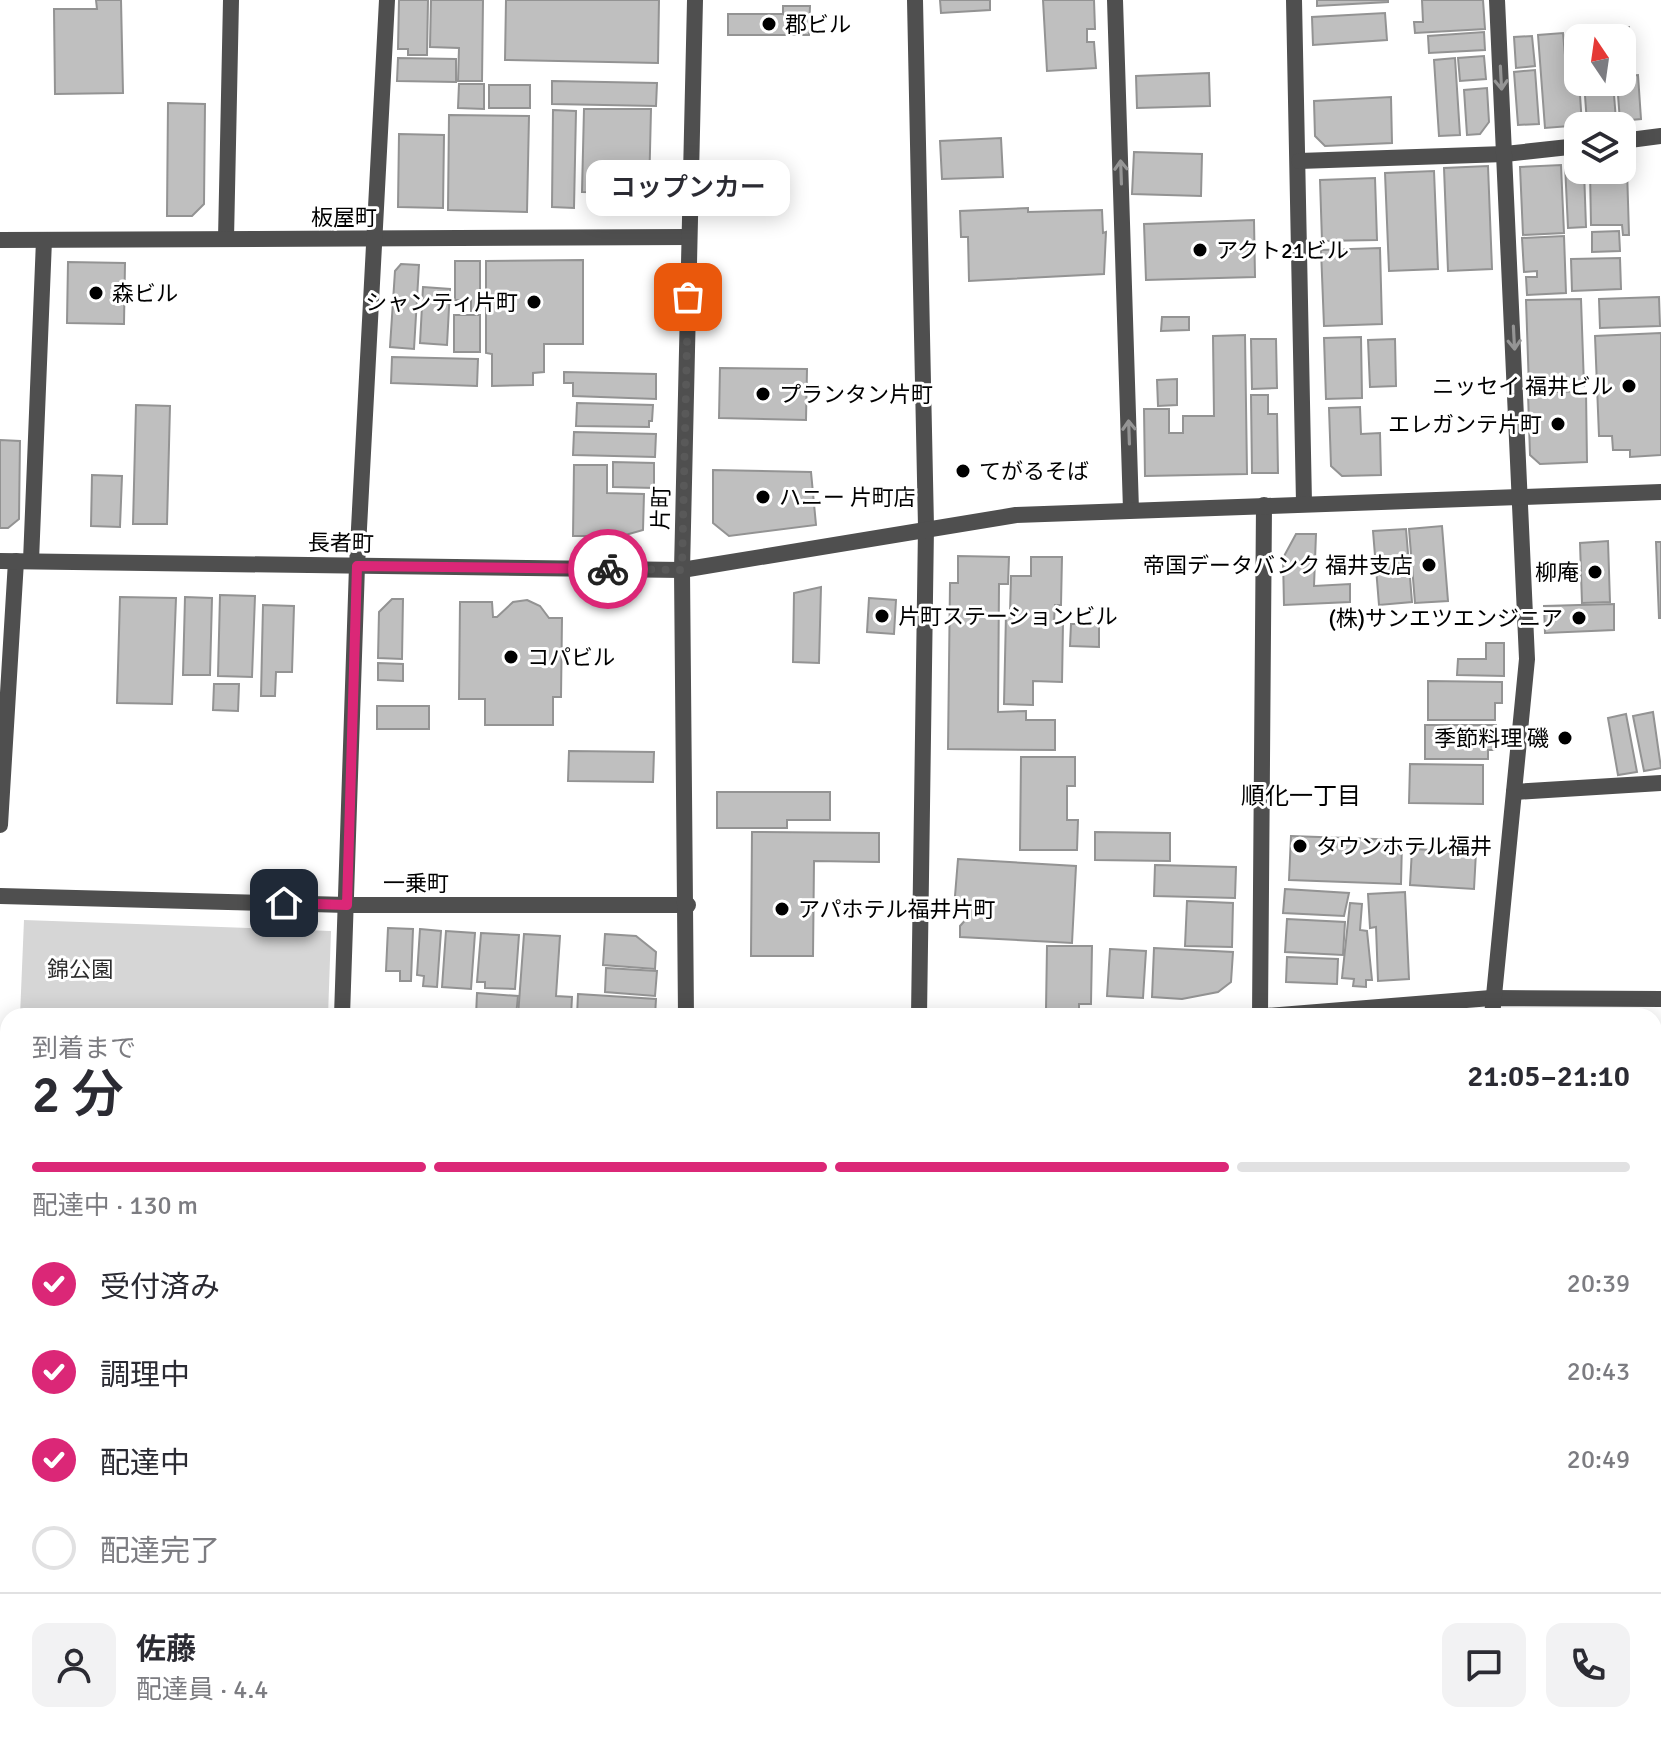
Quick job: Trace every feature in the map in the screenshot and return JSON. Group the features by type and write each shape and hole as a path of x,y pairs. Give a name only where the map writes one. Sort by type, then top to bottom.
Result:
{"street":[{"path":"226,239 231,0"},
{"path":"342,1008 357,566 387,0"},
{"name":"片町","path":"686,1008 688,905 682,570 695,0"},
{"path":"915,0 926,527 919,1008"},
{"path":"1115,0 1131,510"},
{"path":"1294,0 1304,503"},
{"path":"1492,1008 1527,659 1497,0"},
{"path":"1636,139 1661,136"},
{"path":"1299,161 1505,154 1564,148"},
{"name":"板屋町","path":"0,240 689,237"},
{"path":"0,825 15,561 44,240"},
{"name":"長者町","path":"15,561 682,570 926,527 1016,515 1661,492"},
{"path":"1260,1008 1264,505"},
{"path":"1514,792 1661,783"},
{"name":"一乗町","path":"0,896 347,905 688,905"},
{"path":"1366,1008 1491,998 1661,999"}],"green space":[{"name":"錦公園","path":"24,920 331,931 328,1008 20,1008"}],"building":[{"path":"96,0 121,0 123,93 55,94 54,9 97,9"},
{"path":"399,0 428,0 427,55 408,55 408,49 398,49"},
{"path":"431,0 483,0 482,81 458,81 459,48 430,47"},
{"path":"506,0 659,0 658,63 505,60"},
{"path":"940,0 990,0 990,10 941,13"},
{"path":"1043,0 1094,0 1095,29 1087,29 1087,42 1094,42 1096,68 1047,71"},
{"path":"1317,0 1388,0 1388,2 1317,6"},
{"path":"1422,0 1483,0 1485,29 1415,33 1414,22 1423,22"},
{"name":"郡ビル","path":"783,6 810,6 809,35 728,35 728,14 783,14"},
{"path":"1385,13 1387,40 1313,45 1312,17"},
{"path":"1484,32 1485,50 1429,53 1428,36"},
{"path":"1563,33 1564,96 1580,96 1581,112 1564,112 1564,126 1545,128 1538,35"},
{"path":"1532,36 1535,66 1516,68 1514,37"},
{"path":"1484,56 1486,79 1460,81 1458,58"},
{"path":"398,58 456,59 456,82 397,81"},
{"path":"1455,58 1460,135 1439,136 1434,60"},
{"path":"1535,70 1539,124 1518,125 1514,72"},
{"path":"1209,73 1210,106 1137,108 1136,76"},
{"path":"1638,75 1641,119 1636,119 1636,112 1619,112 1618,96 1636,96"},
{"path":"552,81 657,83 656,106 552,104"},
{"path":"459,84 484,84 484,109 458,108"},
{"path":"489,85 530,85 530,108 489,108"},
{"path":"1487,88 1489,122 1480,134 1467,135 1464,90"},
{"path":"1585,96 1614,96 1615,112 1586,112"},
{"path":"1391,97 1392,143 1325,146 1315,136 1314,101"},
{"path":"168,103 205,104 204,204 192,216 167,216"},
{"path":"584,109 651,109 649,193 582,192"},
{"path":"553,110 576,111 574,208 552,207"},
{"path":"449,115 529,116 527,212 448,210"},
{"path":"399,134 444,135 443,208 398,207"},
{"path":"1001,138 1003,177 942,179 940,141"},
{"path":"1134,152 1202,154 1201,196 1132,194"},
{"path":"1561,165 1564,233 1523,235 1520,167"},
{"path":"1488,166 1492,269 1448,271 1444,168"},
{"path":"1434,171 1438,269 1389,271 1385,173"},
{"path":"1375,178 1377,240 1322,241 1320,180"},
{"path":"1566,184 1584,184 1586,227 1568,228"},
{"path":"1590,184 1627,184 1629,235 1623,235 1622,225 1591,225"},
{"path":"1028,208 1028,212 1102,210 1103,233 1106,232 1104,274 969,281 968,237 961,237 960,211"},
{"name":"アクト21ビル","path":"1254,220 1255,277 1146,280 1144,224"},
{"path":"1619,231 1620,251 1592,252 1592,232"},
{"path":"1564,236 1566,293 1527,295 1526,277 1537,277 1537,271 1524,272 1522,238"},
{"path":"1380,248 1382,324 1324,326 1321,250"},
{"path":"1620,258 1621,289 1572,291 1571,259"},
{"name":"シャンティ片町","path":"583,260 583,344 544,344 544,372 533,373 533,385 492,386 492,354 486,353 486,261"},
{"path":"455,261 480,261 480,310 471,311 471,300 455,300"},
{"name":"森ビル","path":"68,262 125,263 124,324 67,323"},
{"path":"401,264 419,265 414,349 390,347 395,271"},
{"path":"423,287 450,289 447,345 420,343"},
{"path":"1659,297 1660,326 1600,328 1599,299"},
{"path":"1581,299 1584,386 1529,388 1526,300"},
{"path":"454,315 480,315 480,352 454,352"},
{"path":"1162,317 1189,317 1189,330 1161,331"},
{"name":"ニッセイ 福井ビル","path":"1661,333 1661,455 1630,457 1630,450 1613,450 1612,436 1599,436 1595,336"},
{"path":"1245,335 1247,474 1145,476 1144,409 1169,409 1169,433 1183,433 1183,416 1214,416 1213,336"},
{"path":"1361,337 1362,398 1326,399 1324,338"},
{"path":"1251,339 1276,339 1277,388 1252,389"},
{"path":"1395,339 1396,386 1370,387 1368,340"},
{"path":"392,357 478,359 477,386 391,383"},
{"name":"プランタン片町","path":"720,368 807,369 806,420 719,418"},
{"path":"564,372 656,374 656,399 573,396 573,383 564,383"},
{"path":"1177,379 1177,405 1158,406 1157,380"},
{"name":"エレガンテ片町","path":"1586,391 1587,462 1540,464 1530,455 1528,393"},
{"path":"1251,395 1268,395 1268,414 1277,414 1278,473 1252,473"},
{"path":"577,403 653,405 652,421 649,421 649,427 576,426"},
{"path":"136,405 170,406 167,524 133,524"},
{"path":"1360,407 1361,434 1380,433 1381,475 1342,476 1331,466 1329,408"},
{"path":"574,432 656,434 655,457 573,455"},
{"path":"0,440 20,441 19,519 8,528 0,528"},
{"path":"613,462 654,463 654,488 613,487"},
{"path":"574,465 607,465 607,493 644,494 643,530 622,536 573,536"},
{"name":"ハニー 片町店","path":"713,470 811,472 816,525 729,536 713,523"},
{"path":"92,475 122,476 120,527 91,526"},
{"name":"帝国データバンク 福井支店","path":"1442,526 1448,601 1415,603 1409,529"},
{"path":"1406,529 1412,602 1379,605 1373,531"},
{"path":"1296,534 1316,534 1314,586 1350,584 1350,602 1284,605 1283,558"},
{"name":"柳庵","path":"1608,541 1610,602 1582,603 1580,543"},
{"path":"1656,542 1661,542 1661,618 1659,618"},
{"path":"958,556 1009,557 1008,584 999,584 998,712 1026,711 1026,720 1055,720 1055,750 948,749 950,583 958,583"},
{"path":"1031,557 1062,557 1061,605 1055,605 1054,622 1063,623 1062,682 1033,681 1033,705 1004,704 1006,614 1010,614 1011,576 1031,576"},
{"path":"821,587 819,663 793,662 794,593"},
{"path":"220,595 255,596 252,677 218,676"},
{"path":"120,597 176,598 172,704 117,703"},
{"path":"185,597 212,598 210,675 183,675"},
{"name":"片町ステーションビル","path":"869,598 896,600 894,634 867,632"},
{"path":"392,599 403,599 402,659 378,658 379,612"},
{"name":"コパビル","path":"527,600 540,606 549,618 562,618 561,697 553,697 553,725 485,725 485,699 459,699 460,602 492,602 493,617 497,617 513,602"},
{"name":"(株)サンエツエンジニア","path":"1614,604 1614,630 1545,633 1544,606"},
{"path":"263,605 294,606 292,672 276,672 275,696 261,696"},
{"path":"1071,624 1099,624 1099,647 1070,646"},
{"path":"1486,643 1504,643 1504,676 1457,675 1458,659 1486,659"},
{"path":"378,663 403,664 403,681 378,680"},
{"path":"1428,681 1502,682 1502,703 1495,703 1495,720 1428,720"},
{"path":"214,684 239,684 238,711 213,710"},
{"path":"377,706 429,706 429,729 377,729"},
{"path":"1653,712 1661,768 1644,771 1633,716"},
{"path":"1626,714 1637,772 1618,775 1608,718"},
{"path":"1425,725 1496,725 1496,750 1488,750 1488,759 1425,759"},
{"path":"569,751 654,752 653,782 568,781"},
{"path":"1021,757 1075,757 1075,786 1067,786 1067,820 1078,820 1077,850 1020,850"},
{"path":"1410,764 1483,765 1483,804 1409,803"},
{"path":"717,792 830,792 830,820 787,820 787,828 717,828"},
{"name":"アパホテル福井片町","path":"752,832 879,833 879,862 814,861 813,956 751,956"},
{"path":"1095,832 1170,833 1170,861 1095,860"},
{"path":"1291,836 1402,840 1401,884 1289,880"},
{"path":"1412,849 1476,852 1474,889 1410,885"},
{"path":"958,859 1076,866 1072,943 960,937 960,926 970,915 955,896"},
{"path":"1155,865 1236,867 1235,898 1154,896"},
{"path":"1285,889 1349,893 1344,916 1283,913"},
{"path":"1405,892 1409,979 1378,981 1376,927 1370,928 1368,894"},
{"path":"1187,901 1233,903 1232,947 1185,946"},
{"path":"1350,903 1362,904 1360,930 1367,931 1372,980 1366,980 1366,987 1353,986 1354,979 1342,978"},
{"path":"1287,919 1345,922 1343,955 1285,952"},
{"path":"388,928 413,929 411,981 400,981 400,971 386,971"},
{"path":"420,929 441,931 437,987 423,986 424,976 417,975"},
{"path":"446,931 475,933 471,989 442,987"},
{"path":"481,933 519,935 515,989 485,988 485,982 477,982"},
{"path":"524,934 560,936 556,996 572,997 571,1008 519,1008"},
{"path":"605,934 636,936 656,952 655,969 603,965"},
{"path":"1047,946 1092,946 1091,1004 1079,1004 1079,1008 1046,1008"},
{"path":"1154,948 1233,952 1231,982 1218,992 1182,999 1152,997"},
{"path":"1110,949 1146,951 1143,998 1107,996"},
{"path":"1287,957 1338,959 1337,984 1286,982"},
{"path":"606,968 657,971 655,996 605,992"},
{"path":"477,993 518,996 517,1008 476,1008"},
{"path":"578,994 656,999 655,1008 577,1008"}],"way so far":[{"path":"608,569 682,570 688,297"}],"place":[{"name":"郡ビル","path":"769,24"},
{"name":"アクト21ビル","path":"1200,250"},
{"name":"森ビル","path":"96,293"},
{"name":"コップンカー","path":"688,297"},
{"name":"シャンティ片町","path":"534,302"},
{"name":"ニッセイ 福井ビル","path":"1629,386"},
{"name":"プランタン片町","path":"763,394"},
{"name":"エレガンテ片町","path":"1558,424"},
{"name":"てがるそば","path":"963,471"},
{"name":"ハニー 片町店","path":"763,497"},
{"name":"帝国データバンク 福井支店","path":"1429,565"},
{"name":"柳庵","path":"1595,572"},
{"name":"片町ステーションビル","path":"882,616"},
{"name":"(株)サンエツエンジニア","path":"1579,618"},
{"name":"コパビル","path":"511,657"},
{"name":"季節料理 磯","path":"1565,738"},
{"name":"タウンホテル福井","path":"1300,846"},
{"name":"アパホテル福井片町","path":"782,909"}],"district":[{"name":"順化一丁目","path":"1301,796"}],"route":[{"path":"284,903 347,905 357,566 608,569"}]}
